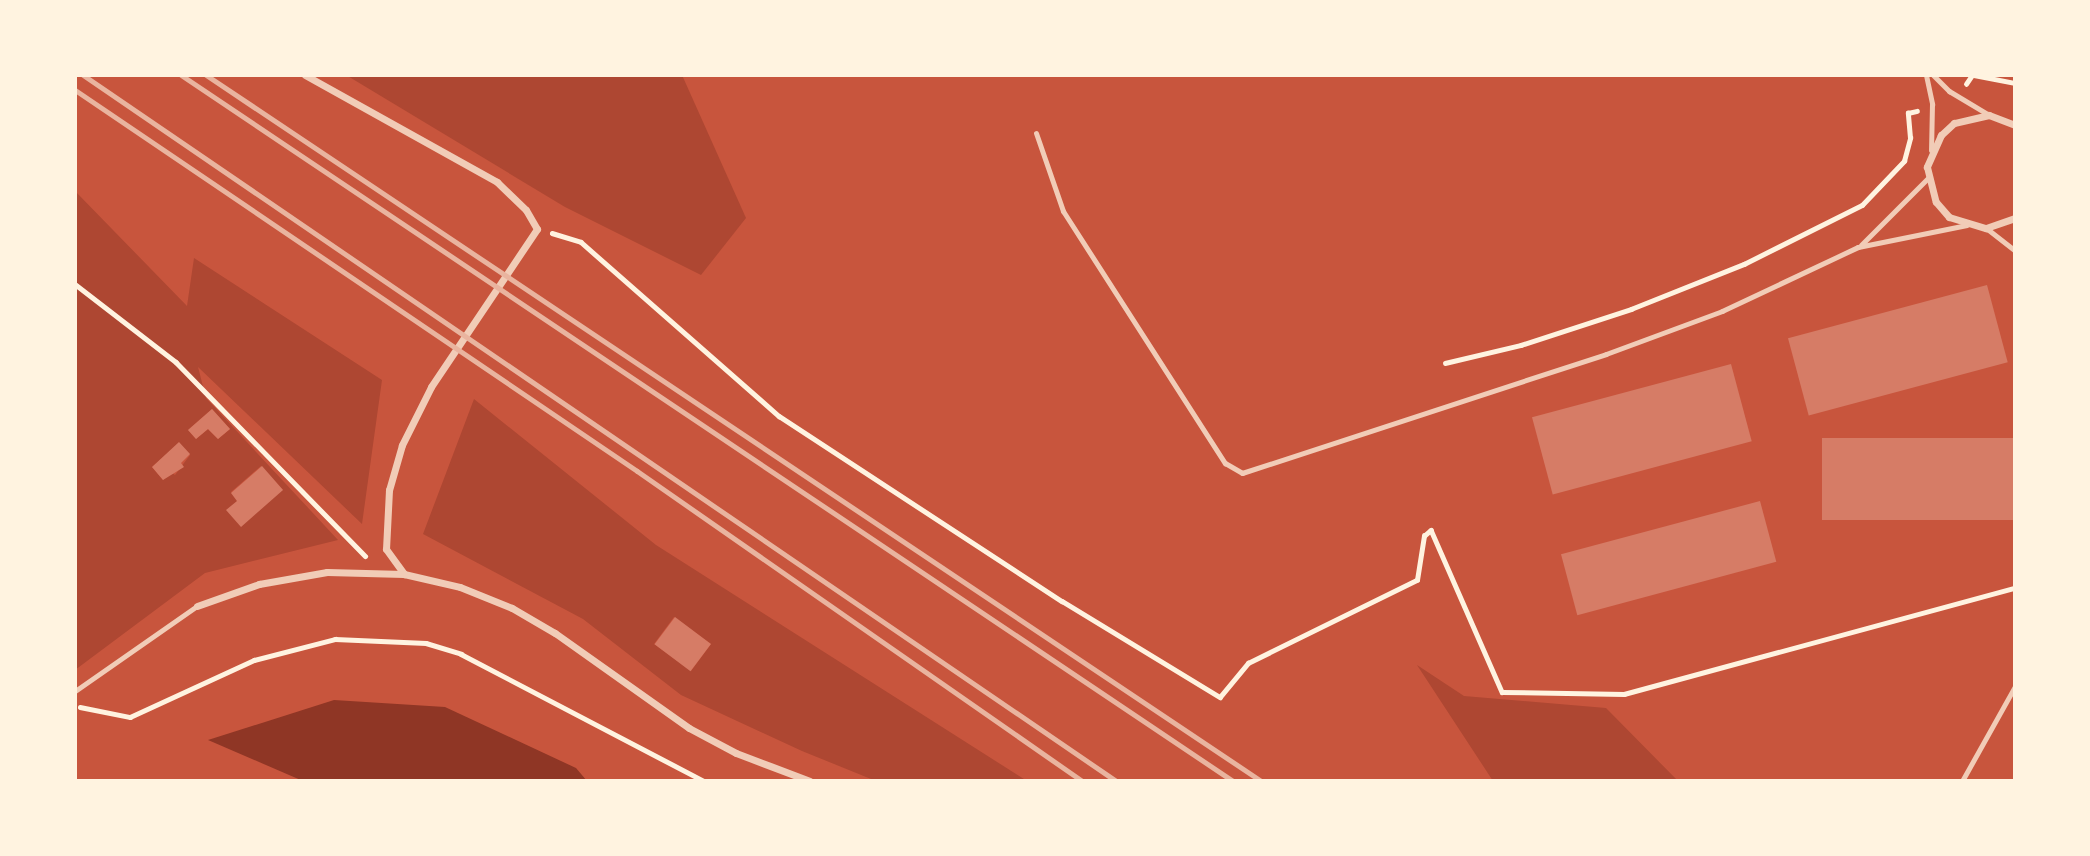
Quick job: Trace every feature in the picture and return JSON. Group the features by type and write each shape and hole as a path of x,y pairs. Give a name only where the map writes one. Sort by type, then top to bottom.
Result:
{"street":[{"path":"304,75 497,182 526,210 537,229 431,387 402,445 389,490 386,549 404,574"},
{"path":"2015,125 2010,119 1989,115 1954,123 1931,150 1928,178 1936,202 1967,225 1986,228 2015,218"},
{"path":"197,606 259,584 327,572 404,574 460,587 512,608 689,728 736,753 810,781"}],"lane":[{"path":"1926,75 1932,104 1931,150"},
{"path":"1933,75 1949,91 1989,115"},
{"path":"1035,133 1063,211 1225,463 1242,473 1380,431 1722,312 1858,247 1967,225"},
{"path":"1858,247 1928,178"},
{"path":"1986,228 2015,251"},
{"path":"75,691 197,606"},
{"path":"1962,781 2015,686"}],"path":[{"path":"1974,75 2015,83"},
{"path":"1445,363 1521,345 1631,309 1744,264 1862,205 1904,161 1910,138 1908,113"},
{"path":"537,229 581,242 779,416 1062,601 1220,697 1248,663 1417,580 1424,536 1431,530 1502,692 1624,694 2015,588"},
{"path":"75,284 176,362 357,544 375,572"},
{"path":"75,705 130,717 254,660 302,647 335,639 426,643 472,660 704,781"}],"shaded area":[{"path":"346,75 682,75 746,218 701,275 565,207"},
{"path":"75,191 187,306 194,258 382,380 362,524 198,367 206,398 338,540 205,573 75,670","holes":["212,409 230,429 218,439 208,429 196,439 188,430","179,443 190,455 175,475 171,472 163,480 152,467","261,466 283,490 237,501 231,492"]},
{"path":"474,399 656,545 1027,781 876,781 802,751 681,695 583,619 423,534","holes":["674,617 711,644 691,671 654,644"]},
{"path":"1417,665 1464,696 1606,708 1678,781 1493,781"},
{"path":"334,700 445,707 576,768 587,781 303,781 208,740"}],"building":[{"path":"1987,285 2008,362 1809,416 1788,338"},
{"path":"1731,364 1752,441 1553,495 1532,417"},
{"path":"212,409 230,429 218,439 208,429 196,439 188,430"},
{"path":"1822,438 2015,438 2015,520 1822,520"},
{"path":"179,442 190,454 181,463 184,467 163,480 152,467"},
{"path":"262,466 283,490 241,527 226,510 237,501 231,493"},
{"path":"1760,501 1776,562 1577,615 1561,554"},
{"path":"675,617 711,644 690,671 655,644"}],"railway":[{"path":"83,75 1116,781"},
{"path":"181,75 1233,781"},
{"path":"206,75 1261,781"},
{"path":"75,90 637,471 1082,781"}]}
